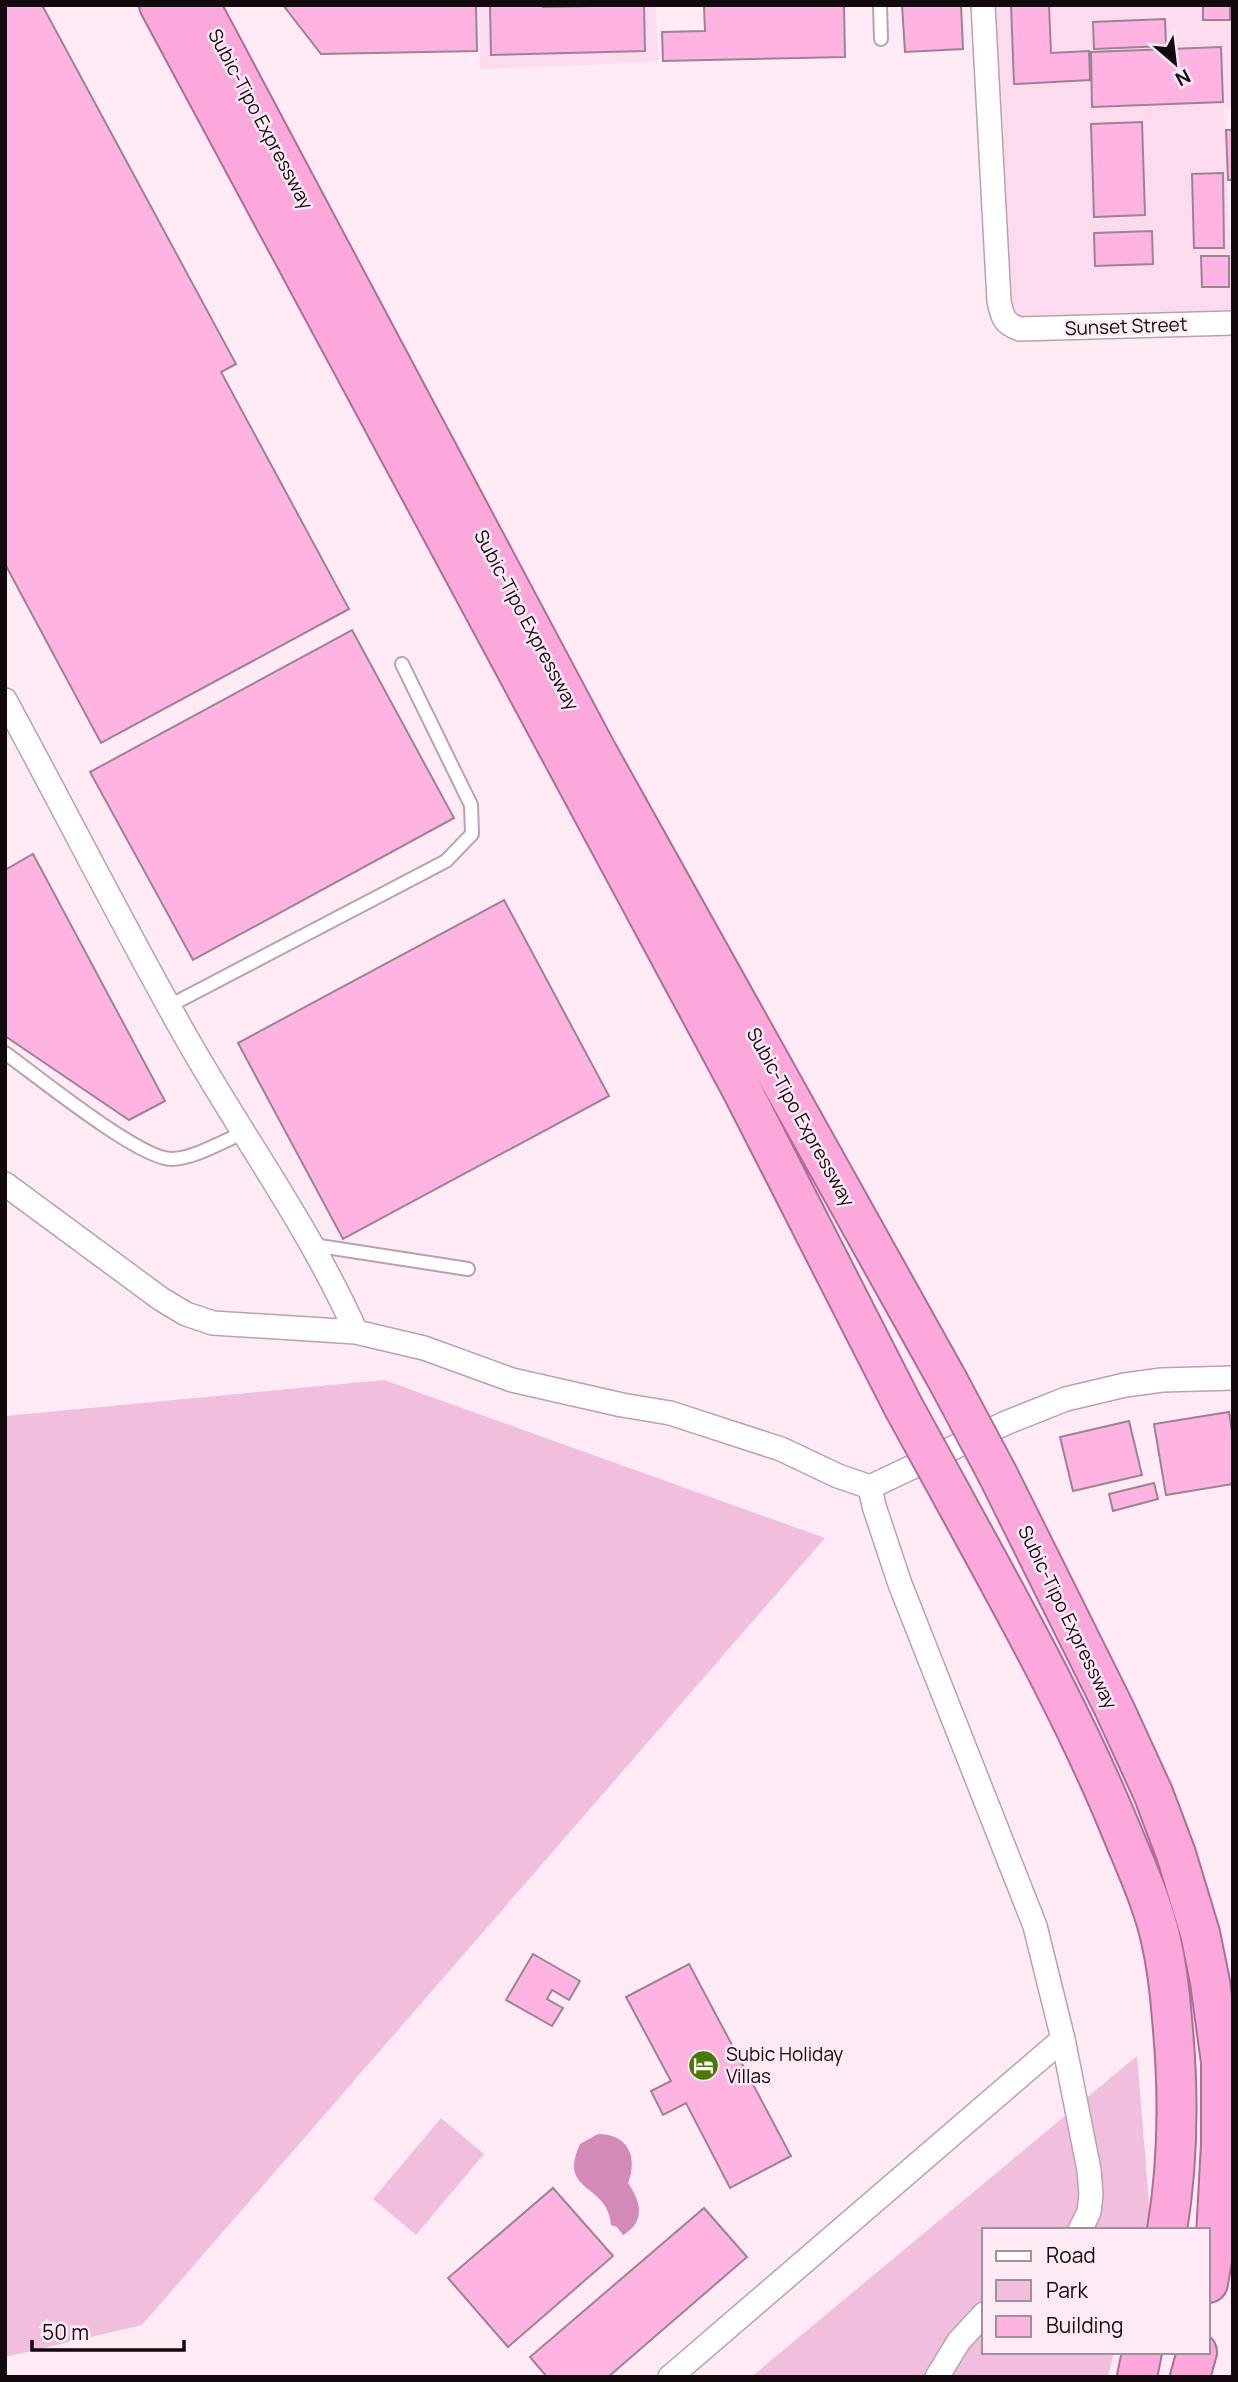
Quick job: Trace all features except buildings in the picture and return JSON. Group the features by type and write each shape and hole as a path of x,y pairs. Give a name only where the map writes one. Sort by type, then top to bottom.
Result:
{"highway":[{"name":"Subic-Tipo Expressway","path":"159,5 742,1090 1098,1775 1136,1867 1161,1938 1169,1984 1178,2129 1167,2228"},
{"name":"Subic-Tipo Expressway","path":"200,5 596,750 948,1381 1114,1708 1153,1793 1176,1854 1200,1933 1221,2062 1221,2144 1216,2236 1210,2271"},
{"path":"1137,2377 1142,2354"},
{"path":"1191,2377 1197,2354"}],"street":[{"name":"Sunset Street","path":"983,5 999,301 1001,315 1006,322 1020,329 1233,323"},
{"path":"5,699 169,1006 243,1133 313,1245 356,1332"},
{"path":"5,1184 161,1299 186,1314 213,1323 241,1326 356,1332 424,1348 512,1380 706,1423 781,1449 838,1476 870,1487 1008,1422 1066,1399 1125,1385 1162,1380 1233,1378"},
{"path":"870,1487 877,1518 900,1584 1035,1926 1063,2039 1089,2170 1089,2212 1081,2228"},
{"path":"670,2377 1063,2039"},
{"path":"937,2377 959,2341 982,2316"}],"lane":[{"path":"880,5 881,39"},
{"path":"169,1006 446,861 472,834 471,805 402,664"},
{"path":"5,1053 120,1136 155,1155 168,1159 182,1158 243,1133"},
{"path":"313,1245 468,1269"}],"shaded area":[{"path":"479,5 656,5 658,62 480,69"},
{"path":"996,5 1233,5 1233,107 1224,108 1233,310 1008,319"},
{"path":"598,2134 617,2138 631,2156 628,2183 636,2197 639,2211 635,2224 623,2235 617,2227 611,2225 608,2211 602,2201 579,2180 575,2172 575,2160 580,2144"}],"green space":[{"path":"384,1380 825,1538 142,2325 5,2357 5,1416"},
{"path":"1137,2056 1150,2215 1147,2228 982,2228 982,2354 1114,2354 1108,2377 751,2377"},
{"path":"441,2118 484,2154 416,2235 373,2199"}],"place":[{"name":"Subic Holiday Villas","path":"703,2065"}]}
